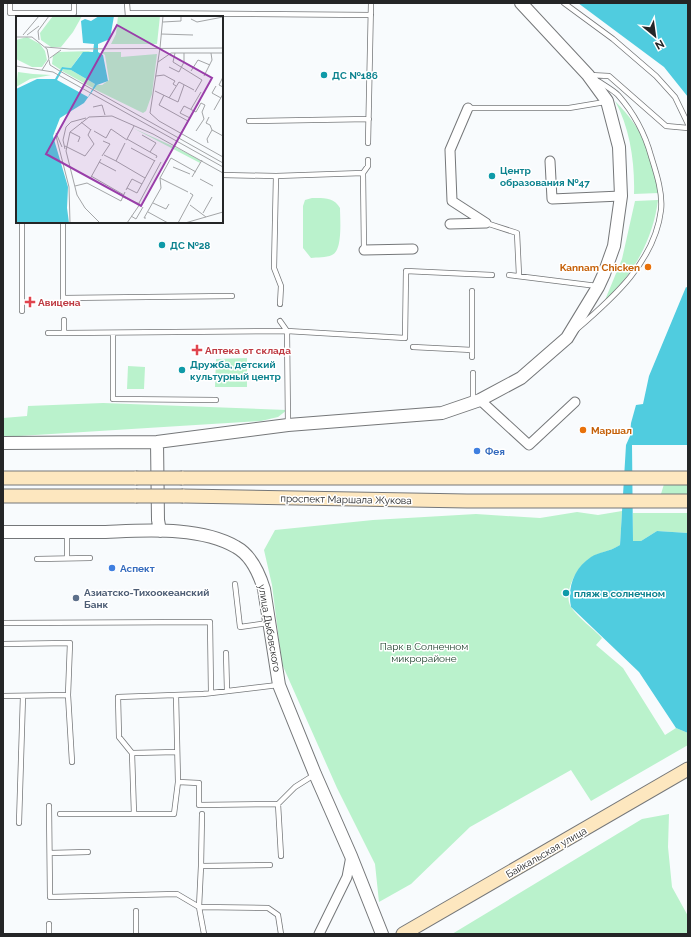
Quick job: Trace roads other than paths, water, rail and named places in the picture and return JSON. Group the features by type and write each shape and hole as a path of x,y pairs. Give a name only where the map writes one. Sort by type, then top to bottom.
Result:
{"main road":[{"name":"проспект Маршала Жукова","path":"3,478 688,478"},
{"name":"проспект Маршала Жукова","path":"3,496 183,496 467,502 605,500 688,501"},
{"name":"Байкальская улица","path":"403,934 688,769"},
{"path":"418,934 432,918"}],"street":[{"path":"3,444 158,442 288,425 442,413 476,401 521,378 567,338 598,287 614,246 621,196 619,147 607,101 588,75 521,3"},
{"path":"468,108 450,150 452,201 486,224"},
{"path":"550,161 552,199 621,196"},
{"path":"450,224 486,224"},
{"path":"364,250 413,249"},
{"path":"476,401 529,445 575,402"},
{"path":"158,442 158,520 160,531"},
{"name":"улица Дыбовского","path":"3,532 160,531 215,538 236,547 245,554 261,578 279,685 382,934"},
{"path":"319,934 346,877 351,856"}],"lane":[{"path":"10,3 10,13 21,15 74,13 74,3"},
{"path":"127,3 128,15 371,15"},
{"path":"368,143 371,3"},
{"path":"564,3 613,39 656,76 674,97 688,124"},
{"path":"588,75 609,76 666,126 688,128"},
{"path":"567,338 608,302 628,280 647,254 658,225 661,209 655,168 641,129 617,94 588,75"},
{"path":"468,108 569,108 607,101"},
{"path":"249,121 369,118"},
{"path":"364,250 363,173 368,166 368,160"},
{"path":"223,175 276,176 363,173"},
{"path":"276,176 274,268 281,286 280,304"},
{"path":"22,223 22,311"},
{"path":"63,223 63,300 232,296"},
{"path":"486,224 517,233 519,275"},
{"path":"48,333 287,331 406,338 406,271 492,275"},
{"path":"509,275 519,275 598,287"},
{"path":"472,291 472,357"},
{"path":"64,320 64,333"},
{"path":"280,321 287,331 288,425"},
{"path":"113,333 113,399 216,400"},
{"path":"413,347 472,350"},
{"path":"473,373 476,401"},
{"path":"67,532 67,558"},
{"path":"37,559 90,558"},
{"path":"235,584 240,627 269,622"},
{"path":"3,623 210,622 211,692"},
{"path":"3,644 70,643 68,695 72,762"},
{"path":"226,653 227,690"},
{"path":"134,814 132,753 119,737 118,697 176,695 279,685"},
{"path":"3,696 68,695"},
{"path":"60,814 174,814 178,782 176,695"},
{"path":"19,823 23,696"},
{"path":"132,753 177,752"},
{"path":"178,782 199,783 199,805 278,804 294,787 315,774"},
{"path":"278,804 281,856"},
{"path":"49,806 50,897 177,894 199,907 268,908 278,915 281,934"},
{"path":"202,814 199,907 204,934"},
{"path":"50,853 88,852"},
{"path":"201,866 270,865"},
{"path":"136,911 136,934"},
{"path":"49,924 49,934"}],"water":[{"path":"578,3 688,3 688,97 664,67"},
{"path":"686,287 688,288 688,445 632,445 633,541 641,541 657,531 688,533 688,733 676,728 639,672 571,607 570,600 573,579 580,567 591,557 620,545 626,445 630,436 631,423 636,405 643,404 649,376"}],"place":[{"name":"ДС №186","path":"324,75"},
{"name":"Центр образования №47","path":"492,176"},
{"name":"ДС №28","path":"162,245"},
{"name":"Kannam Chicken","path":"648,267"},
{"name":"Авицена","path":"30,302"},
{"name":"Аптека от склада","path":"197,350"},
{"name":"Дружба, детский культурный центр","path":"182,370"},
{"name":"Маршал","path":"583,430"},
{"name":"Фея","path":"477,451"},
{"name":"Аспект","path":"112,568"},
{"name":"пляж в солнечном","path":"566,593"},
{"name":"Азиатско-Тихоокеанский Банк","path":"76,598"}],"park label":[{"name":"Парк в Солнечном микрорайоне","path":"424,652"}]}
